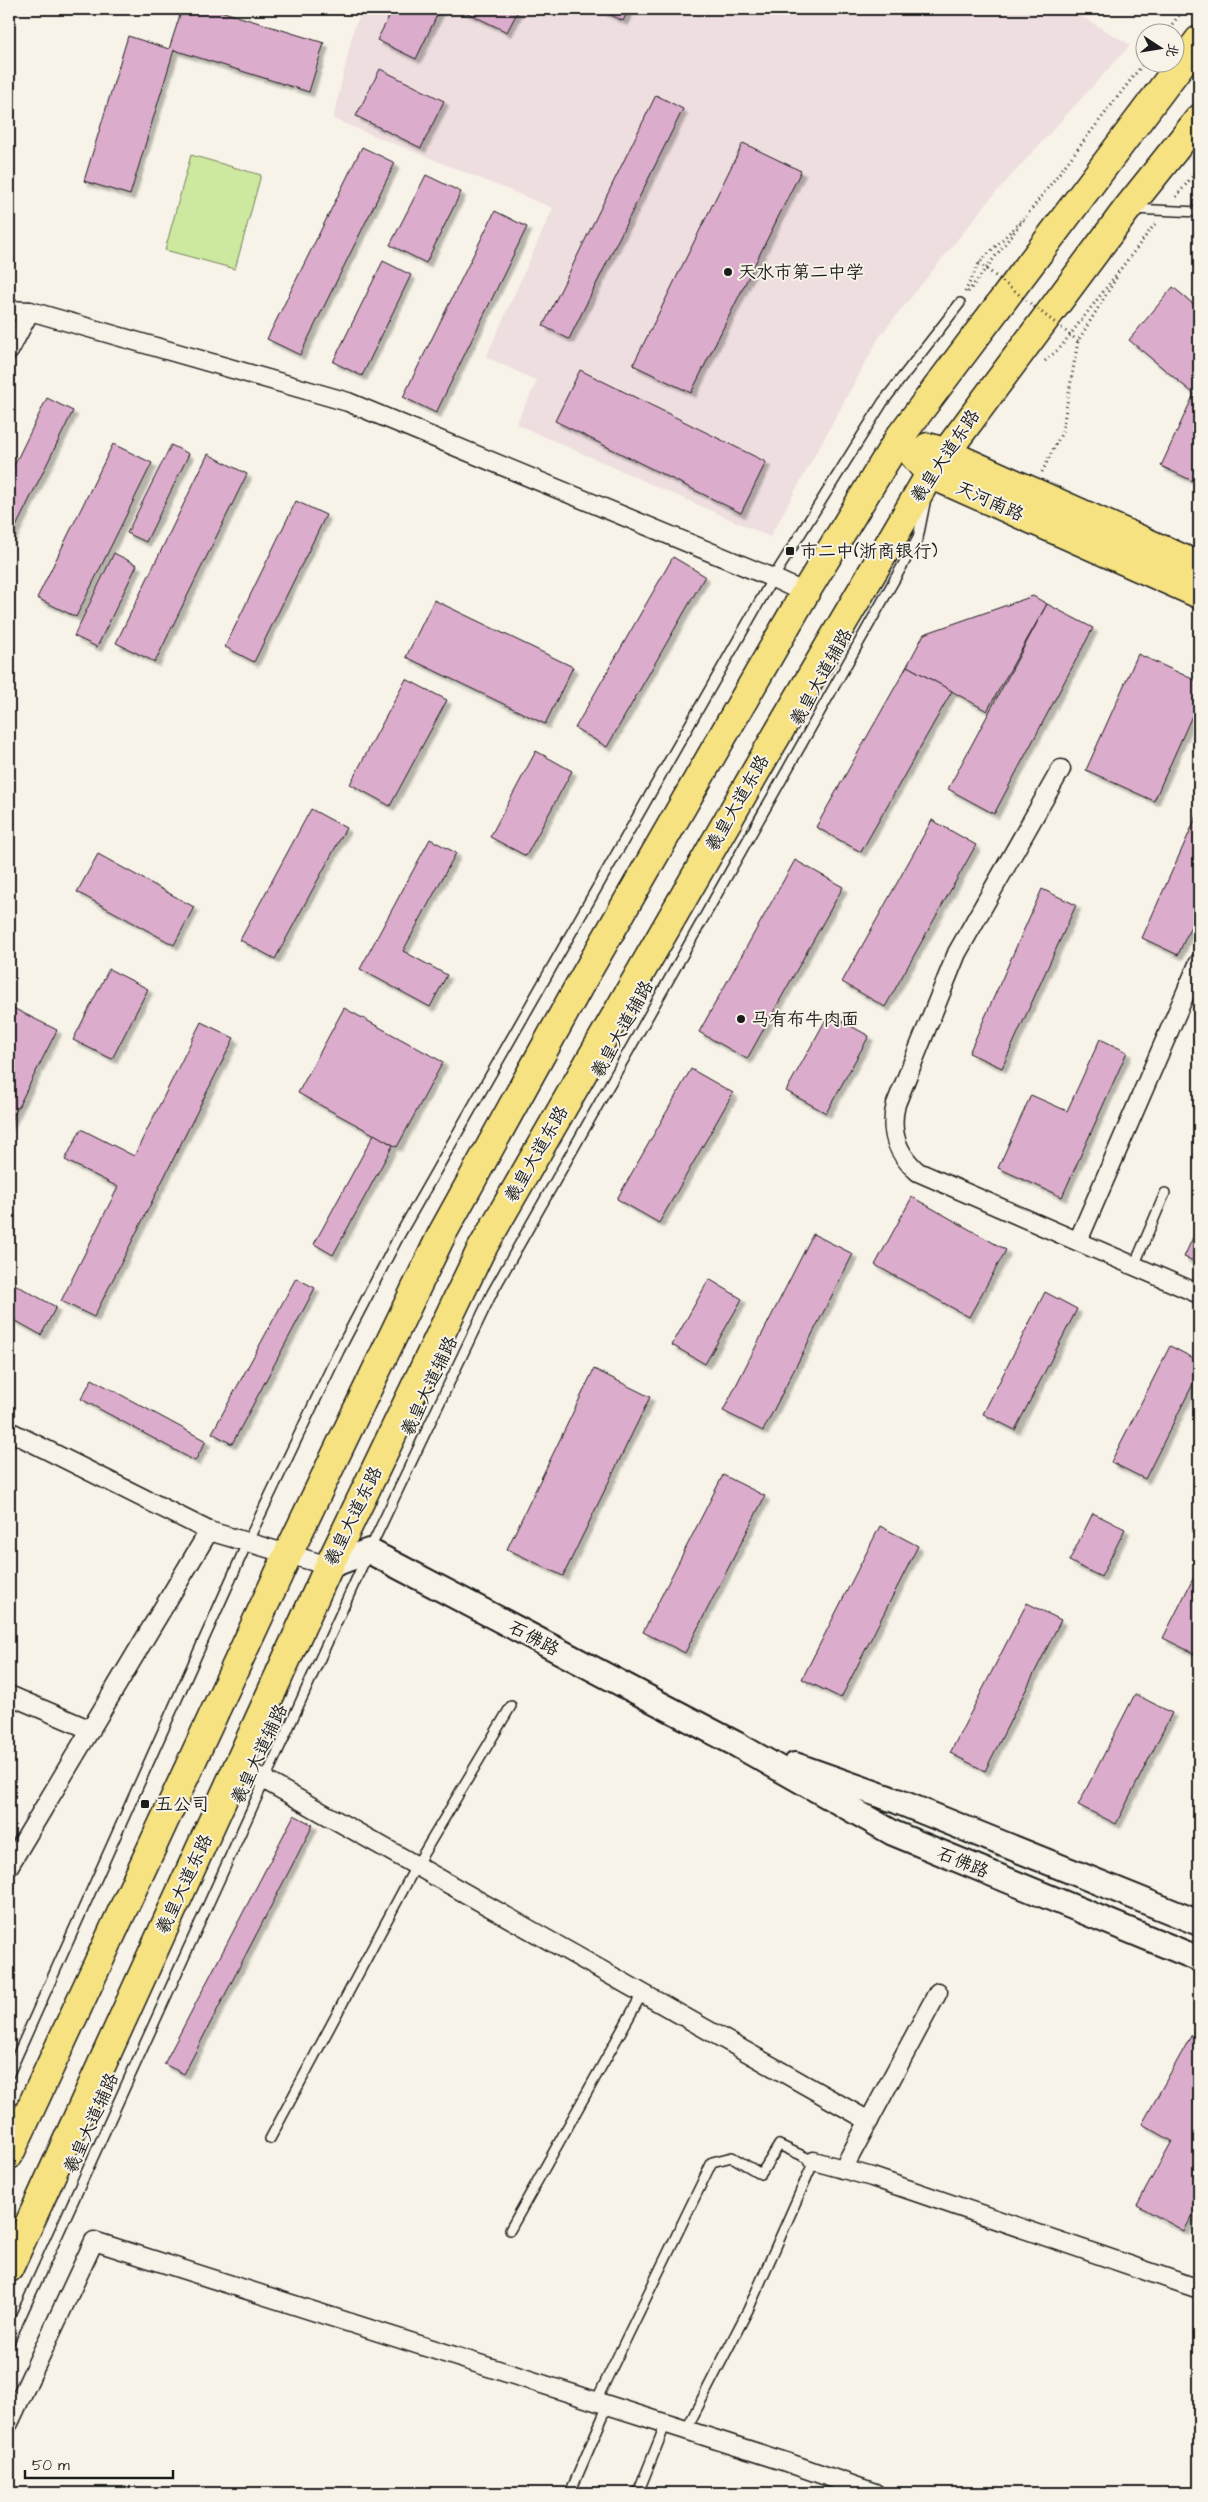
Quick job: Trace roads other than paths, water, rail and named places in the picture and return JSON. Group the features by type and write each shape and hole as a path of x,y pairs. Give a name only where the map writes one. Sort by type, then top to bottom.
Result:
{"main road":[{"path":"9,2155 288,1554 442,1234 579,986 805,593 900,438 1199,40"},
{"name":"羲皇大道东路","path":"9,2268 329,1566 480,1252 767,752 937,463 1127,209 1199,119"},
{"name":"天河南路","path":"900,438 937,463 1199,594"},
{"name":"天河南路","path":"937,463 1033,491 1199,566"}],"street":[{"path":"9,310 30,311 348,402 773,578 805,593"},
{"path":"9,351 30,311"},
{"path":"1061,769 957,953 896,1104 892,1125 896,1142 903,1156 918,1172 1199,1294"},
{"path":"1078,1241 1197,971"},
{"path":"9,1431 209,1531 329,1566 369,1551"},
{"path":"9,1866 209,1531"},
{"name":"石佛路","path":"369,1551 736,1744 893,1833 1199,1959"},
{"path":"9,1695 91,1730"},
{"name":"石佛路","path":"736,1744 897,1801 1199,1923"},
{"path":"238,1765 869,2121"},
{"path":"843,2169 938,1992"},
{"path":"814,2161 872,2177 1199,2289"},
{"path":"9,2423 94,2241 666,2423 838,2487 875,2493"}],"lane":[{"path":"1127,209 1199,212"},
{"path":"9,2074 248,1542 339,1350 400,1236 773,578 883,402 960,302"},
{"name":"羲皇大道辅路","path":"9,2342 369,1551 492,1294 918,538 937,463"},
{"path":"1134,1266 1164,1193"},
{"path":"270,2139 416,1866 511,1706"},
{"path":"510,2230 642,1994"},
{"path":"570,2493 602,2403 712,2162 732,2157 761,2174 779,2145 814,2161 748,2310 686,2430"},
{"path":"638,2493 666,2423"}],"place":[{"name":"天水市第二中学","path":"728,272"},
{"name":"市二中(浙商银行)","path":"790,551"},
{"name":"马有布牛肉面","path":"741,1019"},
{"name":"五公司","path":"145,1804"}]}
